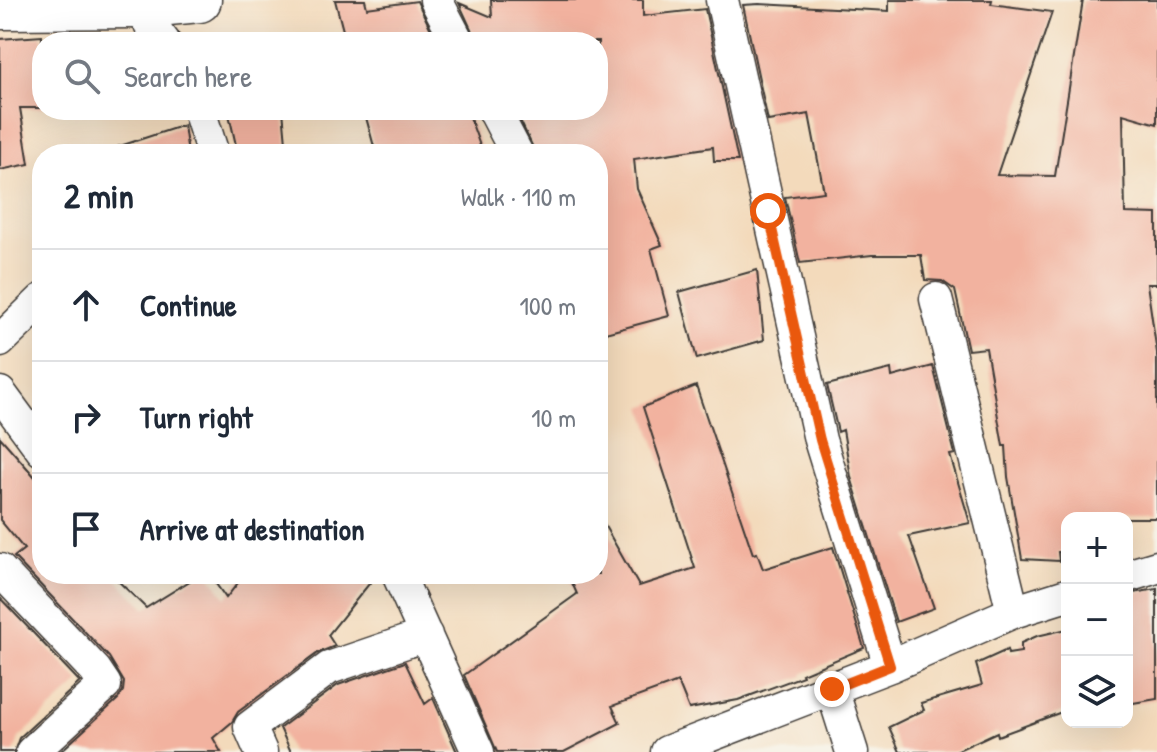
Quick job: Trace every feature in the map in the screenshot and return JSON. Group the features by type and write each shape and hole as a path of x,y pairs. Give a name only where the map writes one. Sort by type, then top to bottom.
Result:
{"street":[{"path":"0,7 90,3 137,6 199,0"},
{"path":"436,0 453,32"},
{"path":"722,0 820,440 890,666"},
{"path":"137,6 156,32"},
{"path":"202,120 210,144"},
{"path":"499,120 512,144"},
{"path":"936,299 1013,612"},
{"path":"0,341 32,310"},
{"path":"0,393 32,436"},
{"path":"1133,574 1157,567"},
{"path":"0,570 95,670 105,685 32,752"},
{"path":"403,584 478,752"},
{"path":"667,752 890,666 1013,612 1061,597"},
{"path":"261,752 250,727 329,668 426,635"},
{"path":"832,689 852,752"}],"building":[{"path":"335,0 365,0 367,8 417,1 432,32 343,32"},
{"path":"491,0 643,0 643,16 705,9 738,161 714,161 713,147 634,159 637,189 662,245 651,249 669,316 608,332 608,144 531,144 520,120 608,120 608,32 472,32 459,3 492,17"},
{"path":"889,0 992,0 991,4 1052,12 997,175 1055,176 1083,0 1157,0 1157,124 1123,114 1125,213 1157,214 1157,284 1147,284 1157,353 1157,518 1133,518 1133,512 1061,512 1059,561 1022,559 1006,446 1003,446 986,348 968,350 955,290 942,281 925,280 921,255 872,255 800,263 785,197 824,192 809,114 768,121 743,5 889,11"},
{"path":"32,37 32,108 20,108 29,164 0,170 0,39"},
{"path":"230,120 284,120 286,144 236,144"},
{"path":"367,120 471,120 479,144 373,144"},
{"path":"184,125 187,144 126,144"},
{"path":"757,270 764,340 697,359 679,292"},
{"path":"933,366 955,454 950,455 970,523 909,536 934,608 896,622 851,477 843,430 838,432 827,385 891,369 892,377"},
{"path":"696,386 753,554 757,553 763,569 833,547 864,648 803,676 738,700 689,709 678,682 612,706 620,723 564,752 497,752 464,675 577,594 572,584 608,584 608,532 639,586 695,568 643,407"},
{"path":"0,437 32,474 32,576 14,557 24,549 0,520"},
{"path":"40,584 121,584 146,608 185,584 216,584 226,598 237,584 369,584 328,635 335,646 318,653 238,712 232,722 213,738 221,752 60,752 123,691 124,682 109,657"},
{"path":"1157,589 1157,699 1133,703 1133,656 1133,593"},
{"path":"0,598 80,682 19,738 14,752 0,752"},
{"path":"1061,630 1061,712 998,736 997,732 954,752 900,752 889,727 924,710 921,703 982,685 976,664 1007,650 1008,654 1021,652 1021,643"},
{"path":"405,662 425,704 433,698 457,752 291,752 280,728 338,685"}],"route":[{"path":"768,211 820,440 890,666 832,689"}]}
